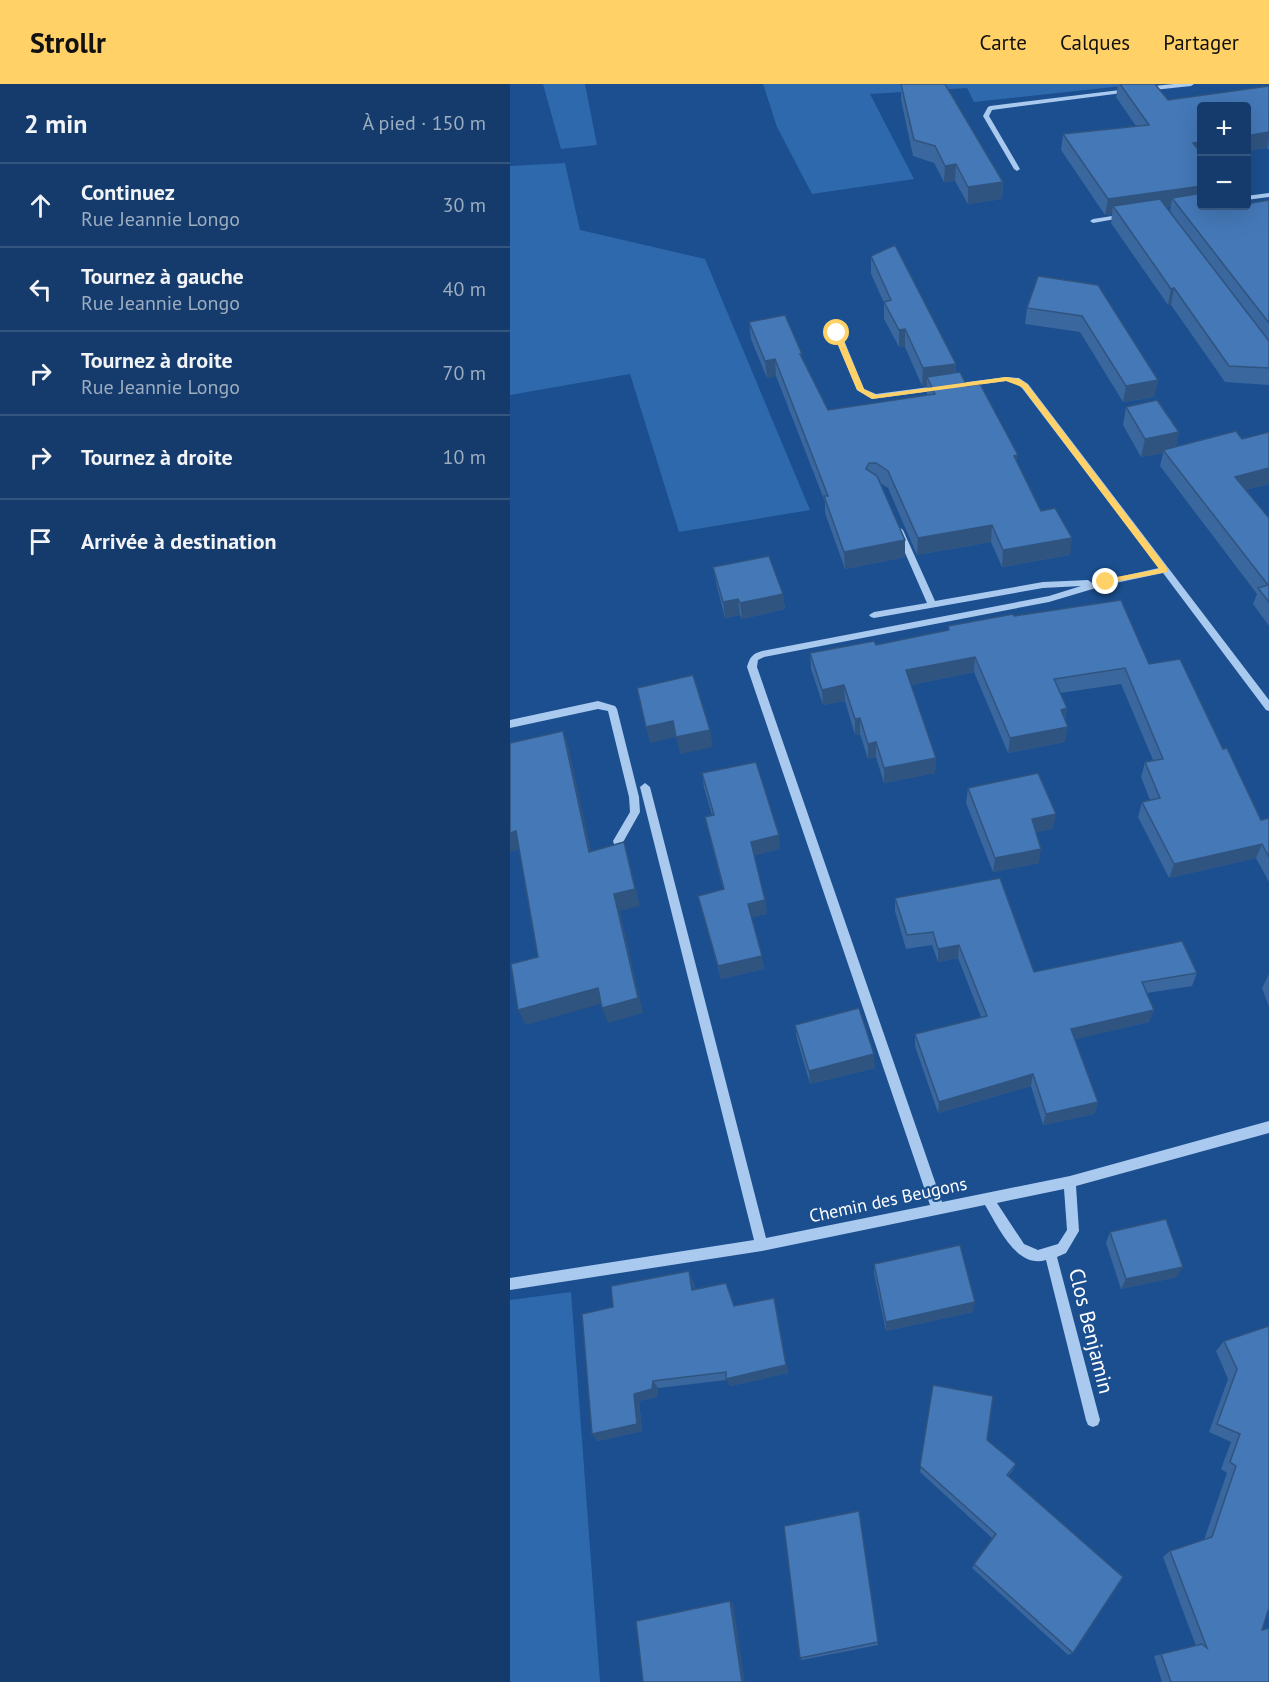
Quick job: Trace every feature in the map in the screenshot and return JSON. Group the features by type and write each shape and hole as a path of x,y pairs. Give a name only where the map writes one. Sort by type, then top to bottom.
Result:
{"street":[{"path":"1017,169 986,116 990,108 1191,84"},
{"path":"1251,197 1269,195"},
{"path":"1093,221 1138,214"},
{"path":"837,333 861,390 875,397 1006,379 1016,380 1025,386 1269,707"},
{"path":"896,521 932,605"},
{"path":"938,1209 752,667 754,658 762,654 1049,598 1106,582 1165,570"},
{"path":"874,615 1043,585 1106,582"},
{"path":"510,724 598,705 612,709 634,797 635,812 618,841"},
{"path":"645,787 762,1245"},
{"name":"Chemin des Beugons","path":"510,1284 762,1245 1070,1182 1269,1127"},
{"path":"987,1198 1020,1249 1038,1256 1062,1249 1073,1231 1070,1182"},
{"name":"Clos Benjamin","path":"1050,1253 1093,1420"}],"shaded area":[{"path":"543,84 585,84 597,145 561,149"},
{"path":"763,84 1141,84 974,102 967,88 870,94 914,179 812,194 777,127"},
{"path":"565,163 580,230 705,259 810,510 679,532 630,374 510,395 510,166"},
{"path":"571,1292 600,1682 510,1682 510,1300"}],"building":[{"path":"901,84 945,84 1003,182 968,187 956,164 945,166 935,146 914,140"},
{"path":"1120,84 1155,84 1168,100 1269,86 1269,132 1251,135 1251,102 1197,102 1197,143 1193,143 1197,148 1197,187 1108,199 1063,134 1149,125"},
{"path":"1197,194 1197,210 1251,210 1251,203 1269,200 1269,323 1172,198"},
{"path":"1160,199 1269,341 1269,368 1229,366 1113,206"},
{"path":"895,245 956,364 923,368 905,329 899,330 884,302 891,300 871,256"},
{"path":"1038,276 1098,285 1158,380 1126,386 1082,316 1027,308"},
{"path":"785,315 802,354 800,354 828,410 935,394 927,377 960,372 967,386 980,384 1018,455 1014,456 1041,511 1055,508 1072,538 1003,550 992,525 918,538 888,471 876,463 869,463 866,469 877,476 905,540 844,552 824,496 828,496 775,359 765,361 749,322"},
{"path":"1157,400 1179,432 1145,439 1126,407"},
{"path":"1236,431 1242,439 1269,432 1269,468 1235,477 1269,518 1269,602 1258,588 1268,585 1163,450"},
{"path":"769,556 783,594 740,603 738,599 723,602 713,567"},
{"path":"1121,600 1149,664 1180,659 1223,749 1227,748 1261,820 1269,818 1269,857 1262,844 1174,864 1142,802 1160,798 1145,762 1163,759 1125,668 1054,679 1067,708 1061,710 1068,727 1010,738 975,657 906,670 936,758 884,768 876,742 868,744 860,718 855,719 844,685 822,690 810,653 874,641 876,645 949,630 948,626 1013,614 1014,616"},
{"path":"693,675 710,730 676,737 673,721 646,727 637,688"},
{"path":"563,731 589,852 624,842 635,889 614,894 638,998 602,1008 598,988 518,1010 511,964 538,957 516,831 510,833 510,743"},
{"path":"756,762 779,835 751,842 765,900 748,904 762,956 718,966 698,896 724,889 705,817 714,815 702,773"},
{"path":"1038,773 1056,814 1032,819 1041,849 995,858 968,788"},
{"path":"1000,878 1034,972 1182,941 1197,973 1142,982 1154,1010 1071,1029 1098,1102 1046,1114 1033,1074 939,1102 915,1034 987,1016 959,945 938,949 933,932 907,935 895,898"},
{"path":"859,1008 874,1054 809,1071 795,1025"},
{"path":"1166,1219 1183,1267 1126,1279 1110,1232"},
{"path":"960,1245 975,1302 886,1322 874,1264"},
{"path":"689,1271 692,1290 726,1283 734,1306 774,1298 786,1365 726,1379 726,1372 653,1381 652,1389 634,1394 637,1424 592,1434 582,1314 613,1307 611,1286"},
{"path":"1269,1326 1269,1608 1262,1630 1269,1628 1269,1682 1171,1682 1161,1654 1202,1644 1207,1648 1170,1551 1212,1537 1236,1466 1230,1462 1240,1434 1217,1424 1237,1369 1224,1341"},
{"path":"933,1385 993,1396 987,1440 1016,1464 1007,1475 1123,1577 1073,1653 974,1564 996,1534 920,1466"},
{"path":"859,1511 878,1642 800,1658 784,1526"},
{"path":"730,1601 742,1682 643,1682 636,1621"}],"route":[{"path":"837,333 861,390 867,395 885,397 1006,379 1016,380 1025,386 1165,570 1106,582"}]}
